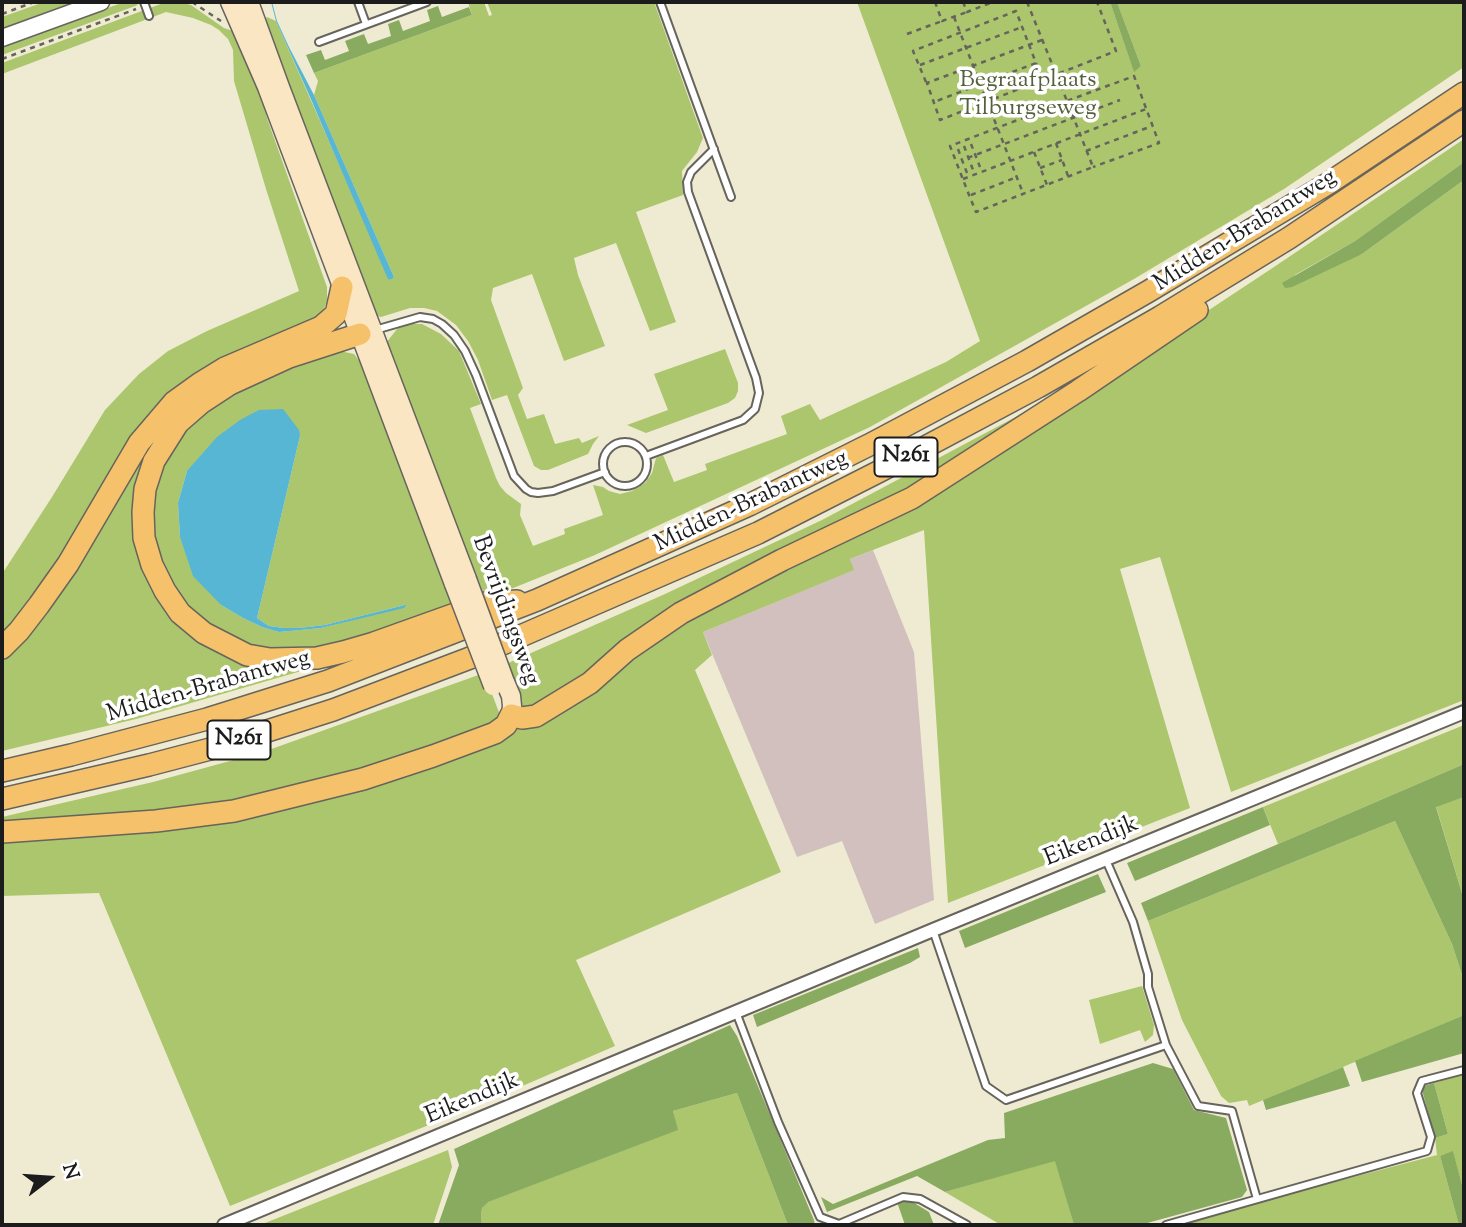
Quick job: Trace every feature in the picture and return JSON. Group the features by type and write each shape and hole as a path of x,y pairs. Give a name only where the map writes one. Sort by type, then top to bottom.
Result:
{"highway":[{"name":"Midden-Brabantweg","path":"2,771 195,723 328,681 537,600 792,484 1027,362 1329,183 1464,93"},
{"name":"Midden-Brabantweg","path":"2,799 214,748 333,710 550,625 758,533 1038,387 1160,317 1289,237 1464,121"},
{"name":"N261","path":"511,715 522,718 537,716 590,683 627,650 681,613 782,560 912,498 1079,391 1202,307 1289,237"},
{"path":"2,648 19,631 68,564 139,443 174,402 225,368 321,327 336,314 342,287"},
{"name":"N261","path":"366,332 289,357 230,384 201,403 178,423 154,461 145,489 143,512 144,538 152,565 165,590 180,613 204,633 247,655 270,659 317,658 374,643 486,603 537,600"},
{"path":"2,832 156,821 234,811 363,779 433,756 495,733 506,725 511,715"}],"main road":[{"name":"Bevrijdingsweg","path":"230,2 267,88 342,287 366,332"},
{"name":"Bevrijdingsweg","path":"249,2 366,332 499,684 499,701 511,715"}],"street":[{"path":"2,38 101,2"},
{"name":"Eikendijk","path":"224,1225 1464,712"}],"lane":[{"path":"358,2 366,24"},
{"path":"319,42 427,2"},
{"path":"660,2 731,197"},
{"path":"145,4 149,16"},
{"path":"646,456 743,420 755,409 759,393 756,378 688,192 687,182 691,172 714,149"},
{"path":"366,332 420,317 433,319 454,335 476,375 514,477 531,492 552,491 605,472"},
{"path":"631,443 646,456 646,470 633,485 620,485 608,478 605,472 604,458 617,444 631,443"},
{"path":"1105,860 1133,922 1148,974 1148,987 1166,1045 1198,1106 1232,1111 1257,1199"},
{"path":"933,930 986,1086 1006,1100 1166,1045"},
{"path":"736,1012 778,1122 820,1217 839,1224 902,1197 920,1199 967,1225"},
{"path":"1166,1225 1427,1151 1432,1137 1417,1093 1422,1081 1464,1070"}],"path":[{"path":"2,14 34,2"},
{"path":"934,2 942,21"},
{"path":"963,2 967,12"},
{"path":"907,34 993,2"},
{"path":"1027,2 1093,167"},
{"path":"1042,80 1016,11 913,51 940,120 1116,51 1097,2"},
{"path":"2,59 145,4"},
{"path":"954,16 1023,194"},
{"path":"919,66 1022,27"},
{"path":"927,83 1042,40"},
{"path":"934,102 1036,64"},
{"path":"1134,76 1159,143 976,212 950,146 1067,101 1134,76"},
{"path":"962,160 1120,100"},
{"path":"963,179 1146,109"},
{"path":"1086,151 1152,125"},
{"path":"971,144 980,167"},
{"path":"1056,144 1068,177"},
{"path":"964,146 973,170"},
{"path":"958,149 967,173"},
{"path":"1034,152 1047,185"},
{"path":"1040,168 1062,160"},
{"path":"969,195 1017,177"}],"shaded area":[{"path":"873,550 914,652 934,900 875,924 842,841 797,857 703,632 853,570 850,559"}],"green space":[{"path":"44,2 78,2 2,30 2,17"},
{"path":"124,2 138,5 2,55 2,47"},
{"path":"166,2 191,5 224,28 236,32 249,55 268,121 327,287 327,300 317,319 203,372 2,639 2,574 105,410 139,374 168,351 299,291 234,81 233,50 228,39 219,30 193,18 166,12 2,74 2,63"},
{"path":"468,2 484,2 489,16 492,15 487,2 654,2 703,138 697,152 682,171 683,195 636,212 676,322 650,331 616,243 574,258 605,346 564,361 532,274 493,288 491,300 523,388 518,395 527,419 544,414 555,444 579,438 582,443 599,436 588,454 548,470 534,466 507,395 492,400 478,360 456,325 437,311 424,308 410,308 381,317 372,314 260,24 267,17 276,21 390,280 394,277 314,95 318,81 314,73 472,15"},
{"name":"Begraafplaats Tilburgseweg","path":"857,2 1110,2 1134,71 1141,66 1117,2 1464,2 1464,67 1284,189 1134,279 870,427 595,555 486,599 477,576 473,573 386,343 397,329 408,324 422,324 441,334 459,351 481,404 470,408 496,478 506,493 521,504 520,515 533,546 565,534 564,529 603,515 593,485 620,494 632,491 645,483 652,473 656,458 663,455 674,482 707,470 705,464 787,434 781,416 810,404 820,420 946,362 980,341"},
{"path":"1110,2 1117,2 1141,66 1134,72"},
{"path":"438,6 442,17 469,7 472,15 314,73 306,55 321,50 325,60 349,51 345,41 364,34 368,44 391,36 388,24 399,20 403,31 430,21 427,10"},
{"path":"1464,139 1464,162 1355,241 1293,276 1362,254 1464,180 1464,700 1231,792 1160,557 1120,569 1190,808 948,903 924,530 850,559 854,570 703,632 712,655 695,670 781,872 576,960 615,1046 230,1206 99,893 2,896 2,837 138,827 510,732 541,719 638,649 1097,384"},
{"path":"1464,162 1464,180 1362,254 1285,288 1282,283 1355,241"},
{"path":"725,349 738,383 735,398 646,433 627,425 668,410 654,374"},
{"path":"335,350 354,354 368,372 455,611 316,653 273,654 232,643 195,618 170,590 155,552 150,513 157,471 188,423 247,383","holes":["300,436 257,618 269,626 299,628 325,625 407,606 321,628 279,632 262,627 221,605 180,537 178,503 187,471"]},
{"path":"1070,388 1000,437 538,707 524,707 519,702 506,664 665,594 822,520"},
{"path":"202,395 137,512 198,637 322,665 136,719 2,751 2,656 140,450"},
{"path":"484,673 500,715 496,722 443,747 221,808 2,826 2,817 153,782 263,752"},
{"path":"1464,725 1464,764 1278,844 1263,807"},
{"path":"1464,764 1464,797 1436,807 1464,900 1464,981 1452,944 1395,821 1148,921 1141,903"},
{"path":"1464,797 1464,900 1436,806"},
{"path":"1263,807 1270,825 1135,881 1127,863"},
{"path":"1395,821 1452,944 1464,981 1464,1015 1249,1106 1247,1100 1229,1103 1221,1096 1182,1020 1148,921"},
{"path":"1098,874 1106,892 965,948 959,931"},
{"path":"918,948 920,957 910,963 757,1027 753,1015"},
{"path":"1142,986 1154,1025 1153,1035 1145,1042 1140,1030 1100,1044 1089,1000"},
{"path":"1464,1015 1464,1053 1362,1082 1355,1061"},
{"path":"730,1025 737,1036 815,1225 788,1225 737,1093 673,1111 678,1130 488,1202 482,1208 482,1225 438,1225 459,1165 454,1149"},
{"path":"1153,1063 1173,1069 1194,1110 1226,1118 1247,1190 1242,1197 1140,1225 1074,1225 1055,1161 945,1192 917,1176 827,1212 821,1197 833,1204 988,1140 1005,1138 1004,1113"},
{"path":"1343,1067 1350,1086 1266,1110 1263,1100"},
{"path":"1464,1074 1464,1192 1453,1152 1440,1156 1459,1225 1192,1225 1190,1220 1437,1155 1435,1138 1448,1134 1434,1083"},
{"path":"1434,1083 1448,1134 1435,1138 1422,1090 1424,1086"},
{"path":"737,1093 788,1225 482,1225 482,1208 487,1202 677,1130 673,1111"},
{"path":"448,1150 452,1167 433,1225 260,1225"},
{"path":"1453,1151 1464,1192 1464,1225 1459,1225 1440,1156"},
{"path":"1056,1160 1074,1225 1001,1225 945,1192"},
{"path":"911,1201 929,1212 934,1225 905,1225 897,1202"}],"water":[{"path":"271,2 277,21 314,95 394,277 392,279 387,277 276,21"},
{"path":"283,409 299,430 300,436 257,618 269,626 299,628 325,625 407,605 404,608 321,628 279,632 262,627 221,605 193,576 180,537 178,503 187,471 217,437 240,420 259,410"}]}
